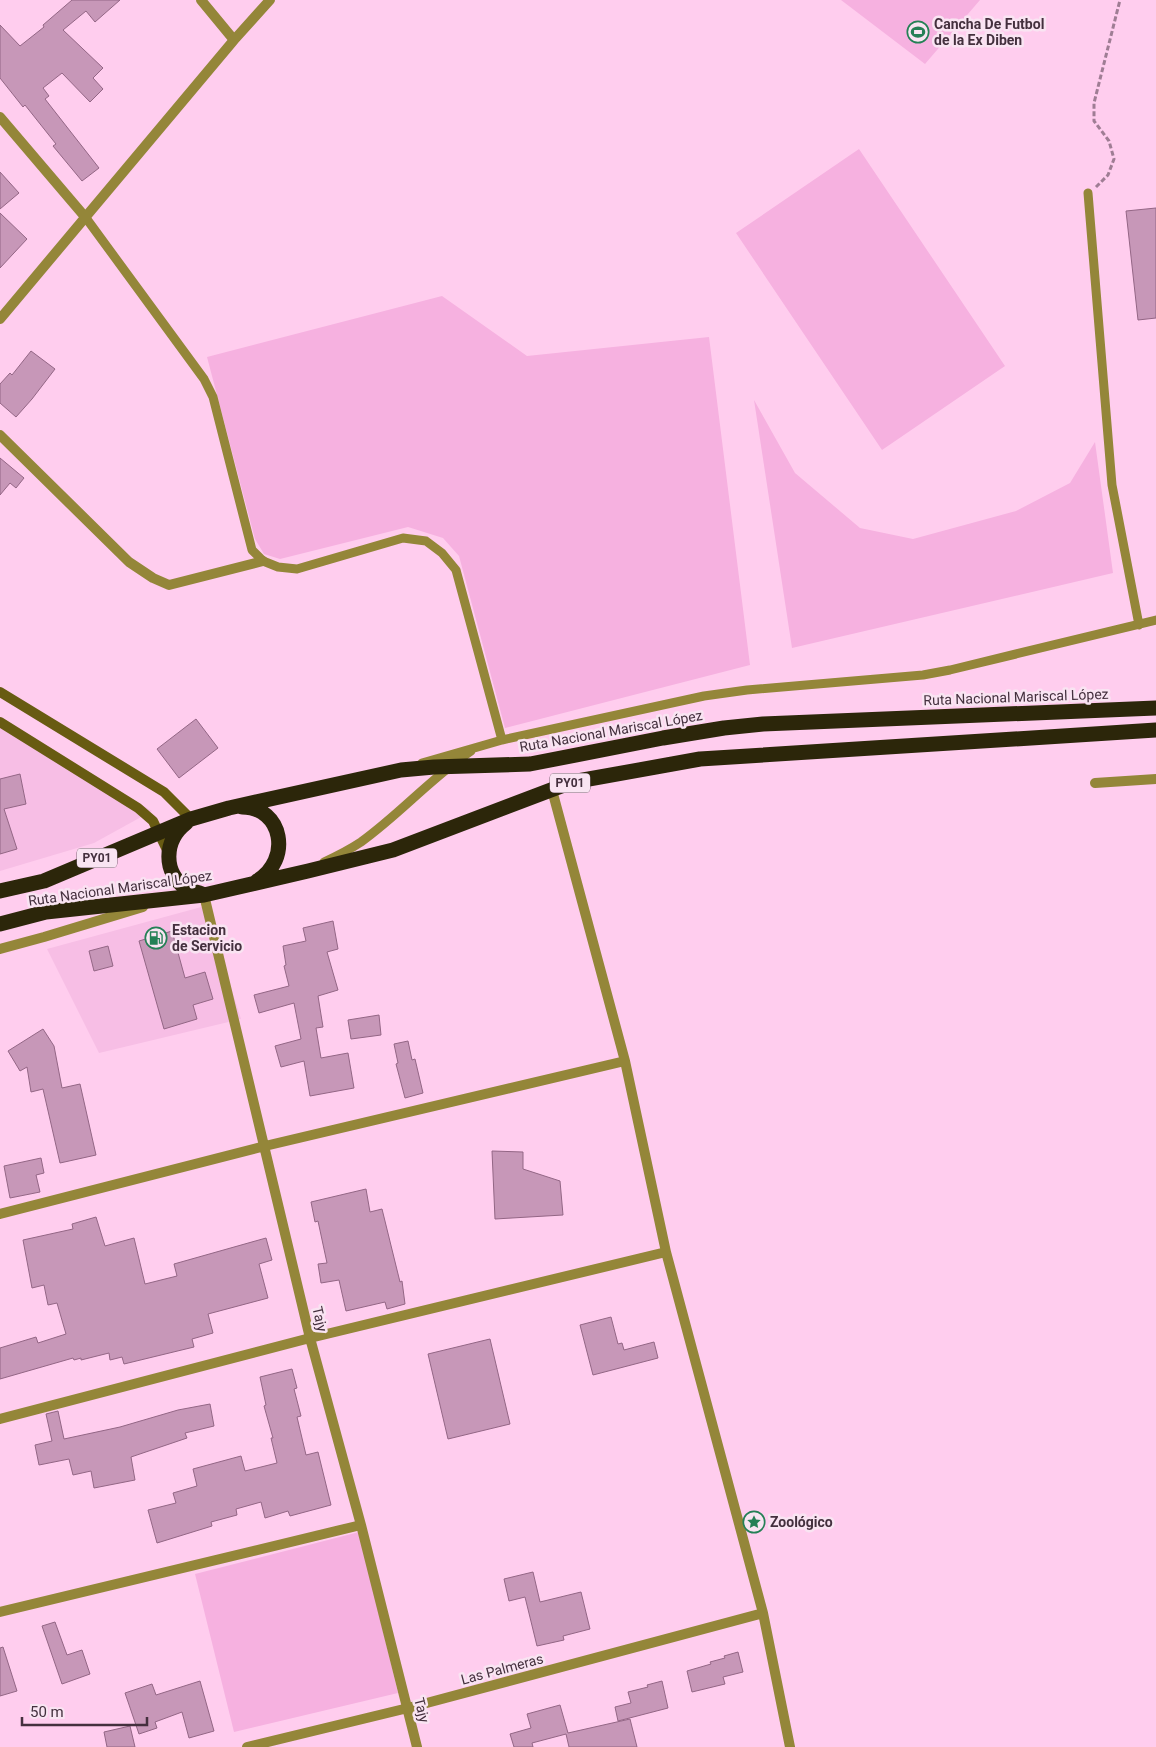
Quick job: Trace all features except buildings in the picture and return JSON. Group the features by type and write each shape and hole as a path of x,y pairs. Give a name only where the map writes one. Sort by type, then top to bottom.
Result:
{"highway":[{"name":"Ruta Nacional Mariscal López","path":"0,892 44,880 191,819 230,808 401,770 530,764 663,738 763,724 1156,708"},
{"name":"Ruta Nacional Mariscal López","path":"0,924 46,912 204,895 393,850 572,782 700,759 1156,730"},
{"path":"230,808 245,806 259,811 271,820 278,834 280,849 275,863 266,875 253,883"},
{"path":"191,819 177,829 170,845 168,862 175,878 188,889 204,895"}],"main road":[{"path":"0,692 164,792 191,819"},
{"path":"0,722 138,808 153,821 169,854"}],"street":[{"path":"201,0 234,40"},
{"path":"0,318 234,40 270,0"},
{"path":"0,117 86,218"},
{"path":"0,435 129,562 153,578 168,584 263,561"},
{"path":"1094,782 1156,778"},
{"path":"552,790 625,1061 666,1252 762,1613 790,1747"},
{"name":"Tajy","path":"204,895 310,1338 361,1525 417,1747"},
{"path":"0,949 44,938 166,899"},
{"path":"0,1214 265,1146 625,1061"},
{"path":"0,1419 310,1338 666,1252"},
{"path":"0,1612 361,1525"},
{"name":"Las Palmeras","path":"247,1747 408,1708 762,1613"}],"lane":[{"path":"1088,193 1112,485 1139,625"},
{"path":"86,218 204,379 213,397 252,550 263,561 278,567 297,569 403,538 426,541 442,553 456,570 502,740"},
{"path":"401,770 502,740 704,696 747,690 923,675 1156,620"},
{"path":"308,870 361,841 389,820 448,767 477,747"}],"path":[{"path":"1088,193 1108,175 1114,159 1109,141 1094,121 1094,104 1120,0"}],"shaded area":[{"name":"Cancha De Futbol de la Ex Diben","path":"841,0 980,0 925,64"},
{"path":"859,149 1005,366 882,450 736,233"},
{"path":"442,296 527,356 709,337 750,665 505,728 459,556 443,538 408,527 280,559 264,554 255,539 207,357"},
{"path":"754,400 795,473 860,528 913,539 1016,511 1070,483 1095,442 1113,573 792,648"},
{"path":"0,722 152,811 94,843 0,871"},
{"path":"205,906 241,1019 99,1053 47,949"},
{"path":"359,1532 398,1693 234,1732 195,1574"}],"place":[{"name":"Cancha De Futbol de la Ex Diben","path":"918,32"},
{"name":"Estacion de Servicio","path":"156,938"},
{"name":"Zoológico","path":"754,1522"}]}
